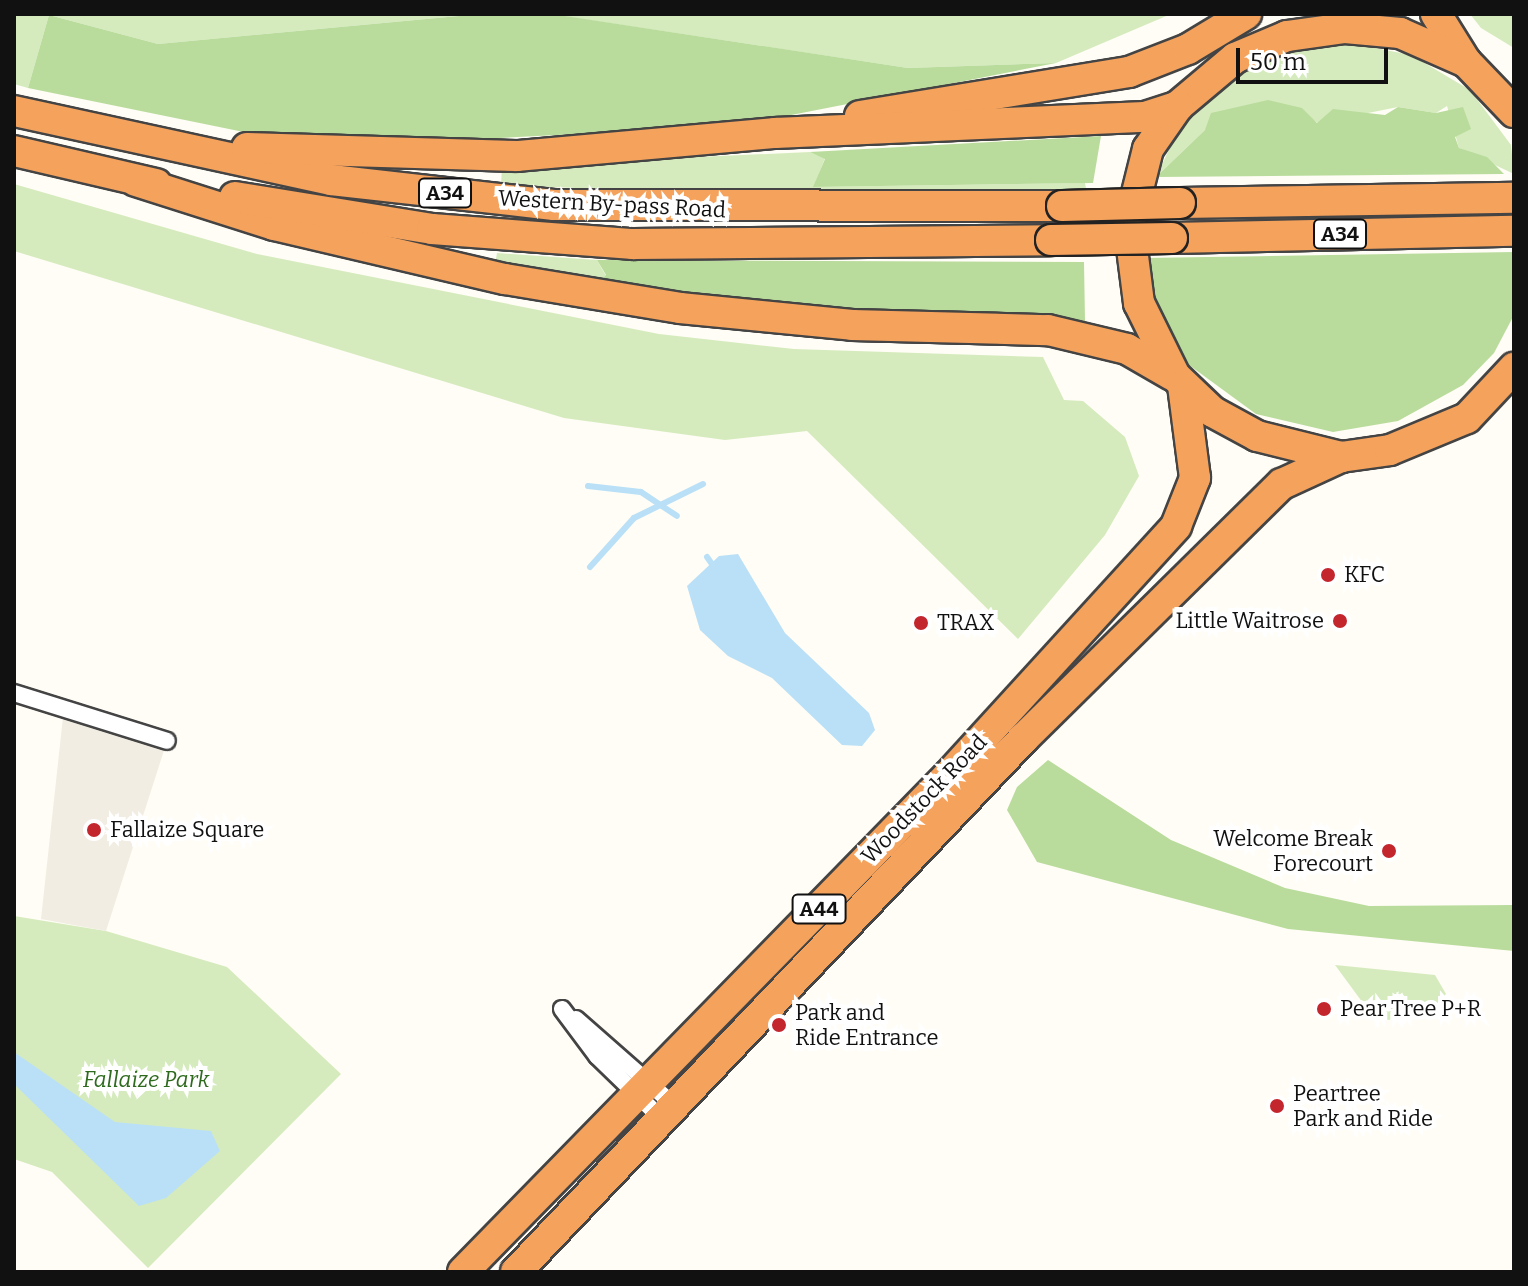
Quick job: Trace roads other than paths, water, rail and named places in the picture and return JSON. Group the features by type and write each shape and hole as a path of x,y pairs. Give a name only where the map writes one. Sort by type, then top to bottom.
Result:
{"highway":[{"path":"775,133 1129,72 1188,49 1246,14"},
{"path":"1179,381 1139,303 1129,225 1148,149 1178,106 1235,58 1279,14"},
{"path":"1436,14 1474,69 1514,112"},
{"path":"1235,58 1287,36 1374,28 1514,84"},
{"path":"150,144 517,156 775,133 1133,118 1178,106"},
{"name":"Western By-pass Road","path":"14,111 150,144 331,180 554,205 883,211 1502,198"},
{"name":"Western By-pass Road","path":"14,151 136,181 432,229 710,247 1510,231"},
{"path":"136,181 274,225 505,279 680,308 852,325 1048,330 1127,349 1257,436 1341,457"},
{"name":"Woodstock Road","path":"670,1114 827,952 938,831 1282,484 1341,457 1439,434 1467,418 1512,374"},
{"name":"Woodstock Road","path":"463,1272 949,775 1176,526 1195,478 1179,381"},
{"name":"A44","path":"516,1272 670,1114"}],"street":[{"path":"14,693 167,741"},
{"path":"643,1088 562,1009 670,1114"}],"water":[{"path":"738,554 785,633 869,713 875,730 862,746 842,745 772,678 728,656 700,630 687,586 719,556"},
{"path":"14,1052 115,1122 211,1131 220,1151 166,1198 139,1206 14,1084"}],"waterway":[{"path":"590,567 634,518 703,484"},
{"path":"588,486 641,492 677,516"},
{"path":"707,557 714,567"}],"place":[{"name":"KFC","path":"1328,575"},
{"name":"Little Waitrose","path":"1340,621"},
{"name":"TRAX","path":"921,623"},
{"name":"Fallaize Square","path":"94,830"},
{"name":"Welcome Break Forecourt","path":"1389,851"},
{"name":"Pear Tree P+R","path":"1324,1009"},
{"name":"Park and Ride Entrance","path":"779,1025"},
{"name":"Peartree Park and Ride","path":"1277,1106"}],"park label":[{"name":"Fallaize Park","path":"146,1080"}]}
